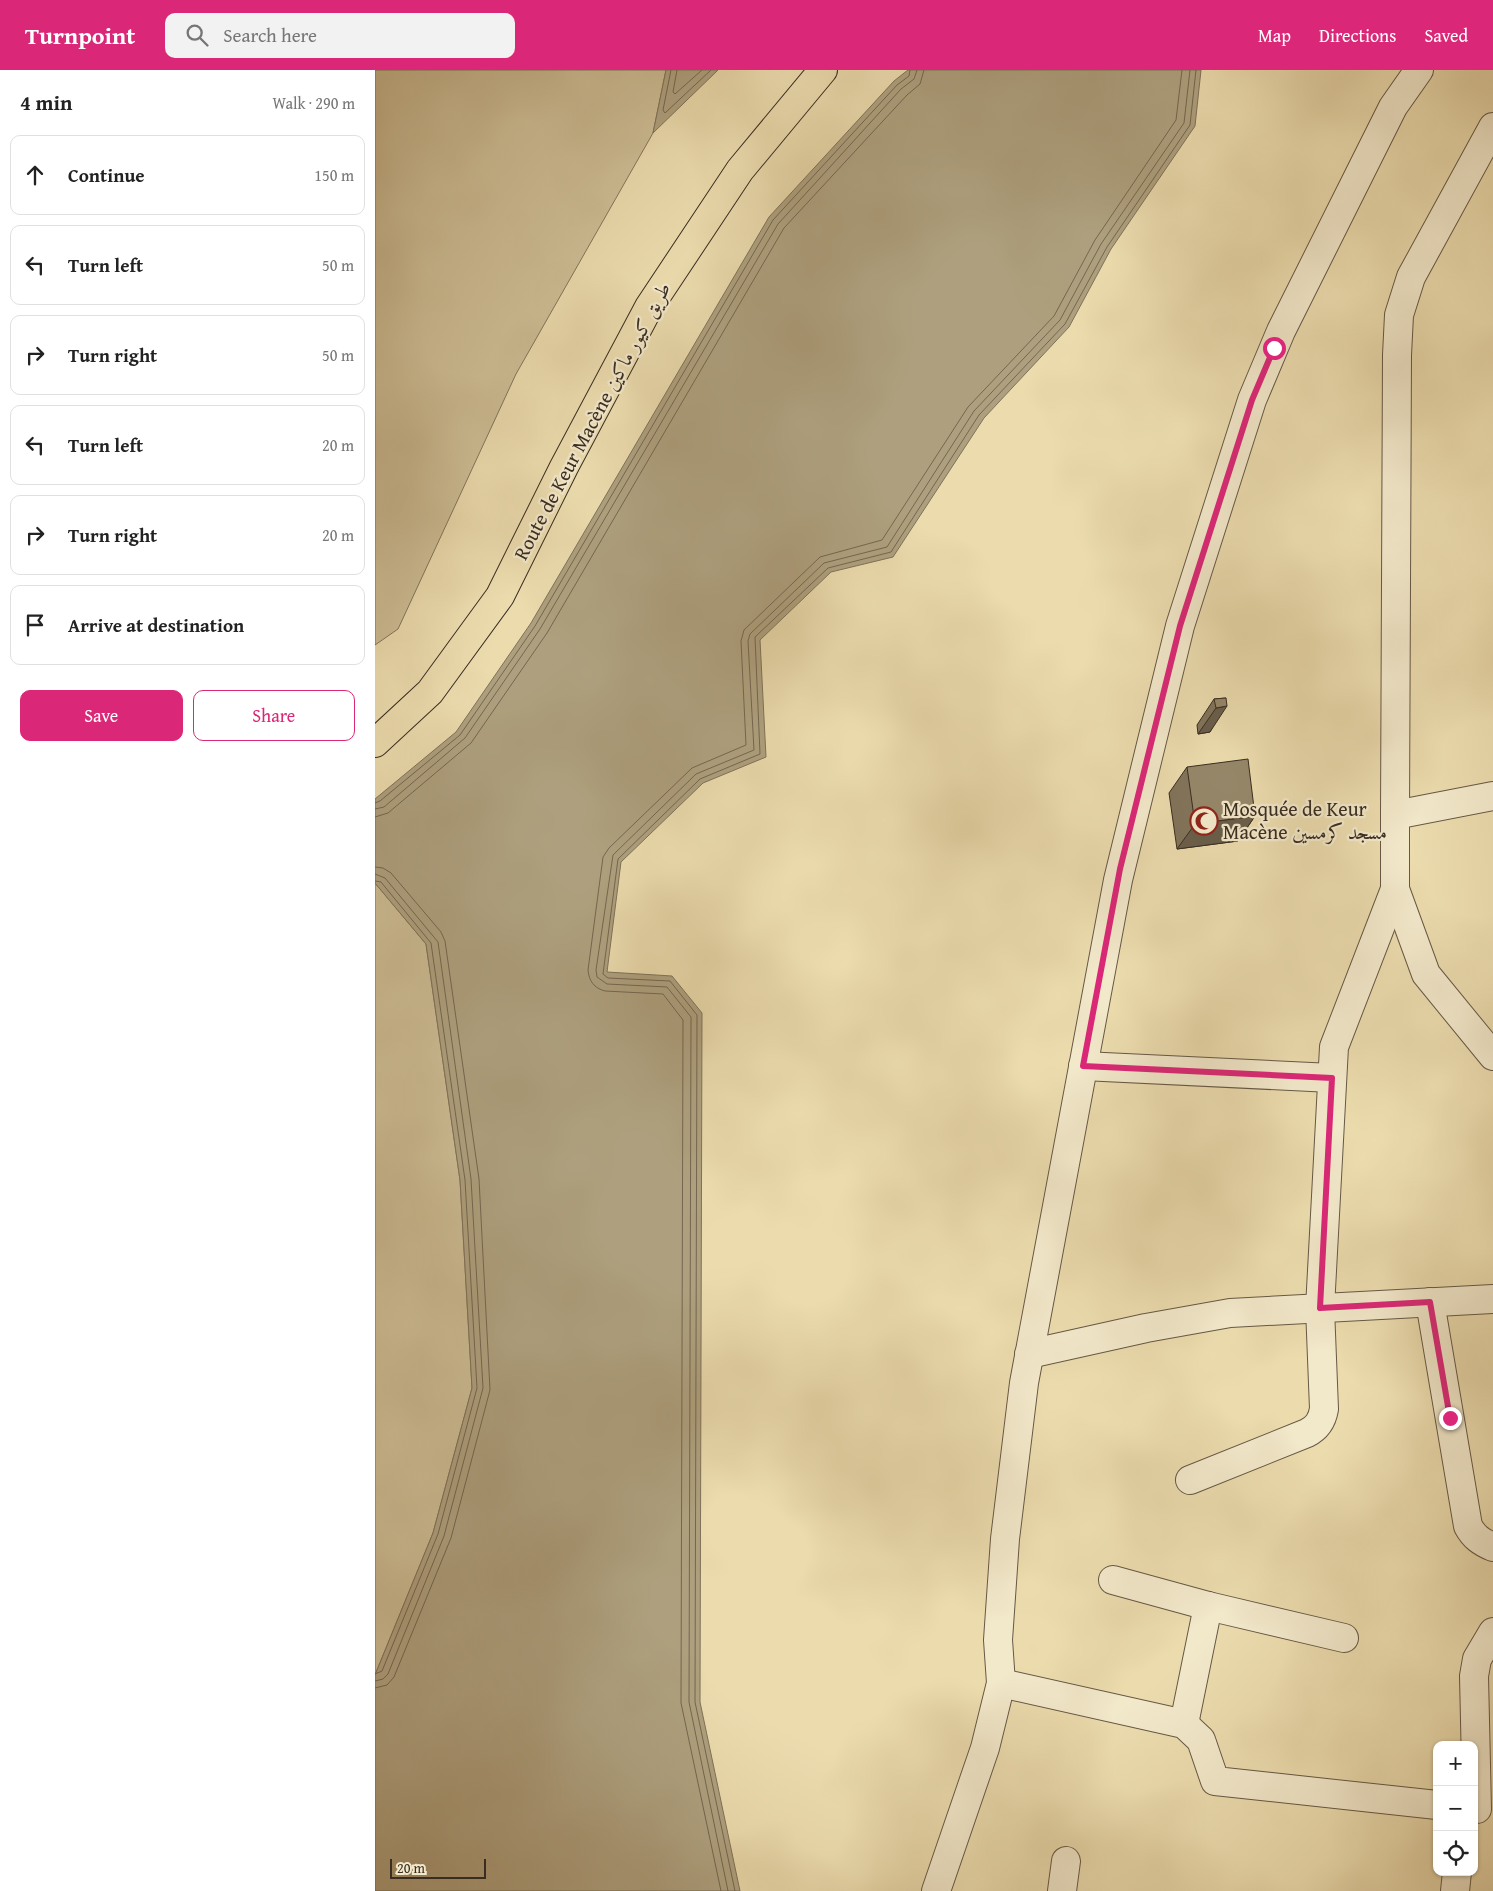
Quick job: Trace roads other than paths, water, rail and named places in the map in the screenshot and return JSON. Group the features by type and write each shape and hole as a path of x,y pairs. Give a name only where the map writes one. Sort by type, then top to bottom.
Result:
{"main road":[{"name":"Route de Keur Macène طريق كيور ماكين","path":"375,743 430,692 500,596 564,467 649,307 739,170 823,70"}],"street":[{"path":"936,1891 985,1748 1001,1683 998,1640 1005,1539 1029,1354 1120,869 1180,626 1252,400 1281,331 1393,107 1419,70"},
{"path":"1493,127 1411,277 1399,315 1397,355 1395,815 1395,889 1426,974 1493,1056"},
{"path":"1395,815 1493,796"},
{"path":"1190,1480 1307,1433 1319,1424 1325,1409 1320,1308 1334,1047 1395,889"},
{"path":"1083,1066 1332,1078"},
{"path":"1029,1354 1146,1328 1230,1313 1493,1299"},
{"path":"1430,1302 1468,1526 1474,1536 1483,1543 1493,1547"},
{"path":"1113,1580 1208,1606 1344,1638"},
{"path":"1183,1724 1208,1606"},
{"path":"1482,1810 1474,1676 1477,1660 1493,1632"},
{"path":"1001,1683 1183,1724 1201,1740 1215,1781 1433,1805"},
{"path":"1062,1891 1066,1861"},
{"path":"1455,1891 1457,1876"}],"water":[{"path":"666,70 718,70 653,133"},
{"path":"908,70 1201,70 1195,126 1111,249 1069,327 984,418 893,557 831,572 760,640 766,757 703,783 621,862 607,972 672,976 702,1013 700,1702 740,1891 375,1891 375,1675 433,1533 472,1388 460,1180 426,944 375,883 375,799 456,732 531,623 769,217 894,81"}],"place":[{"name":"Mosquée de Keur Macène مسجد كرمسين","path":"1204,821"}]}
